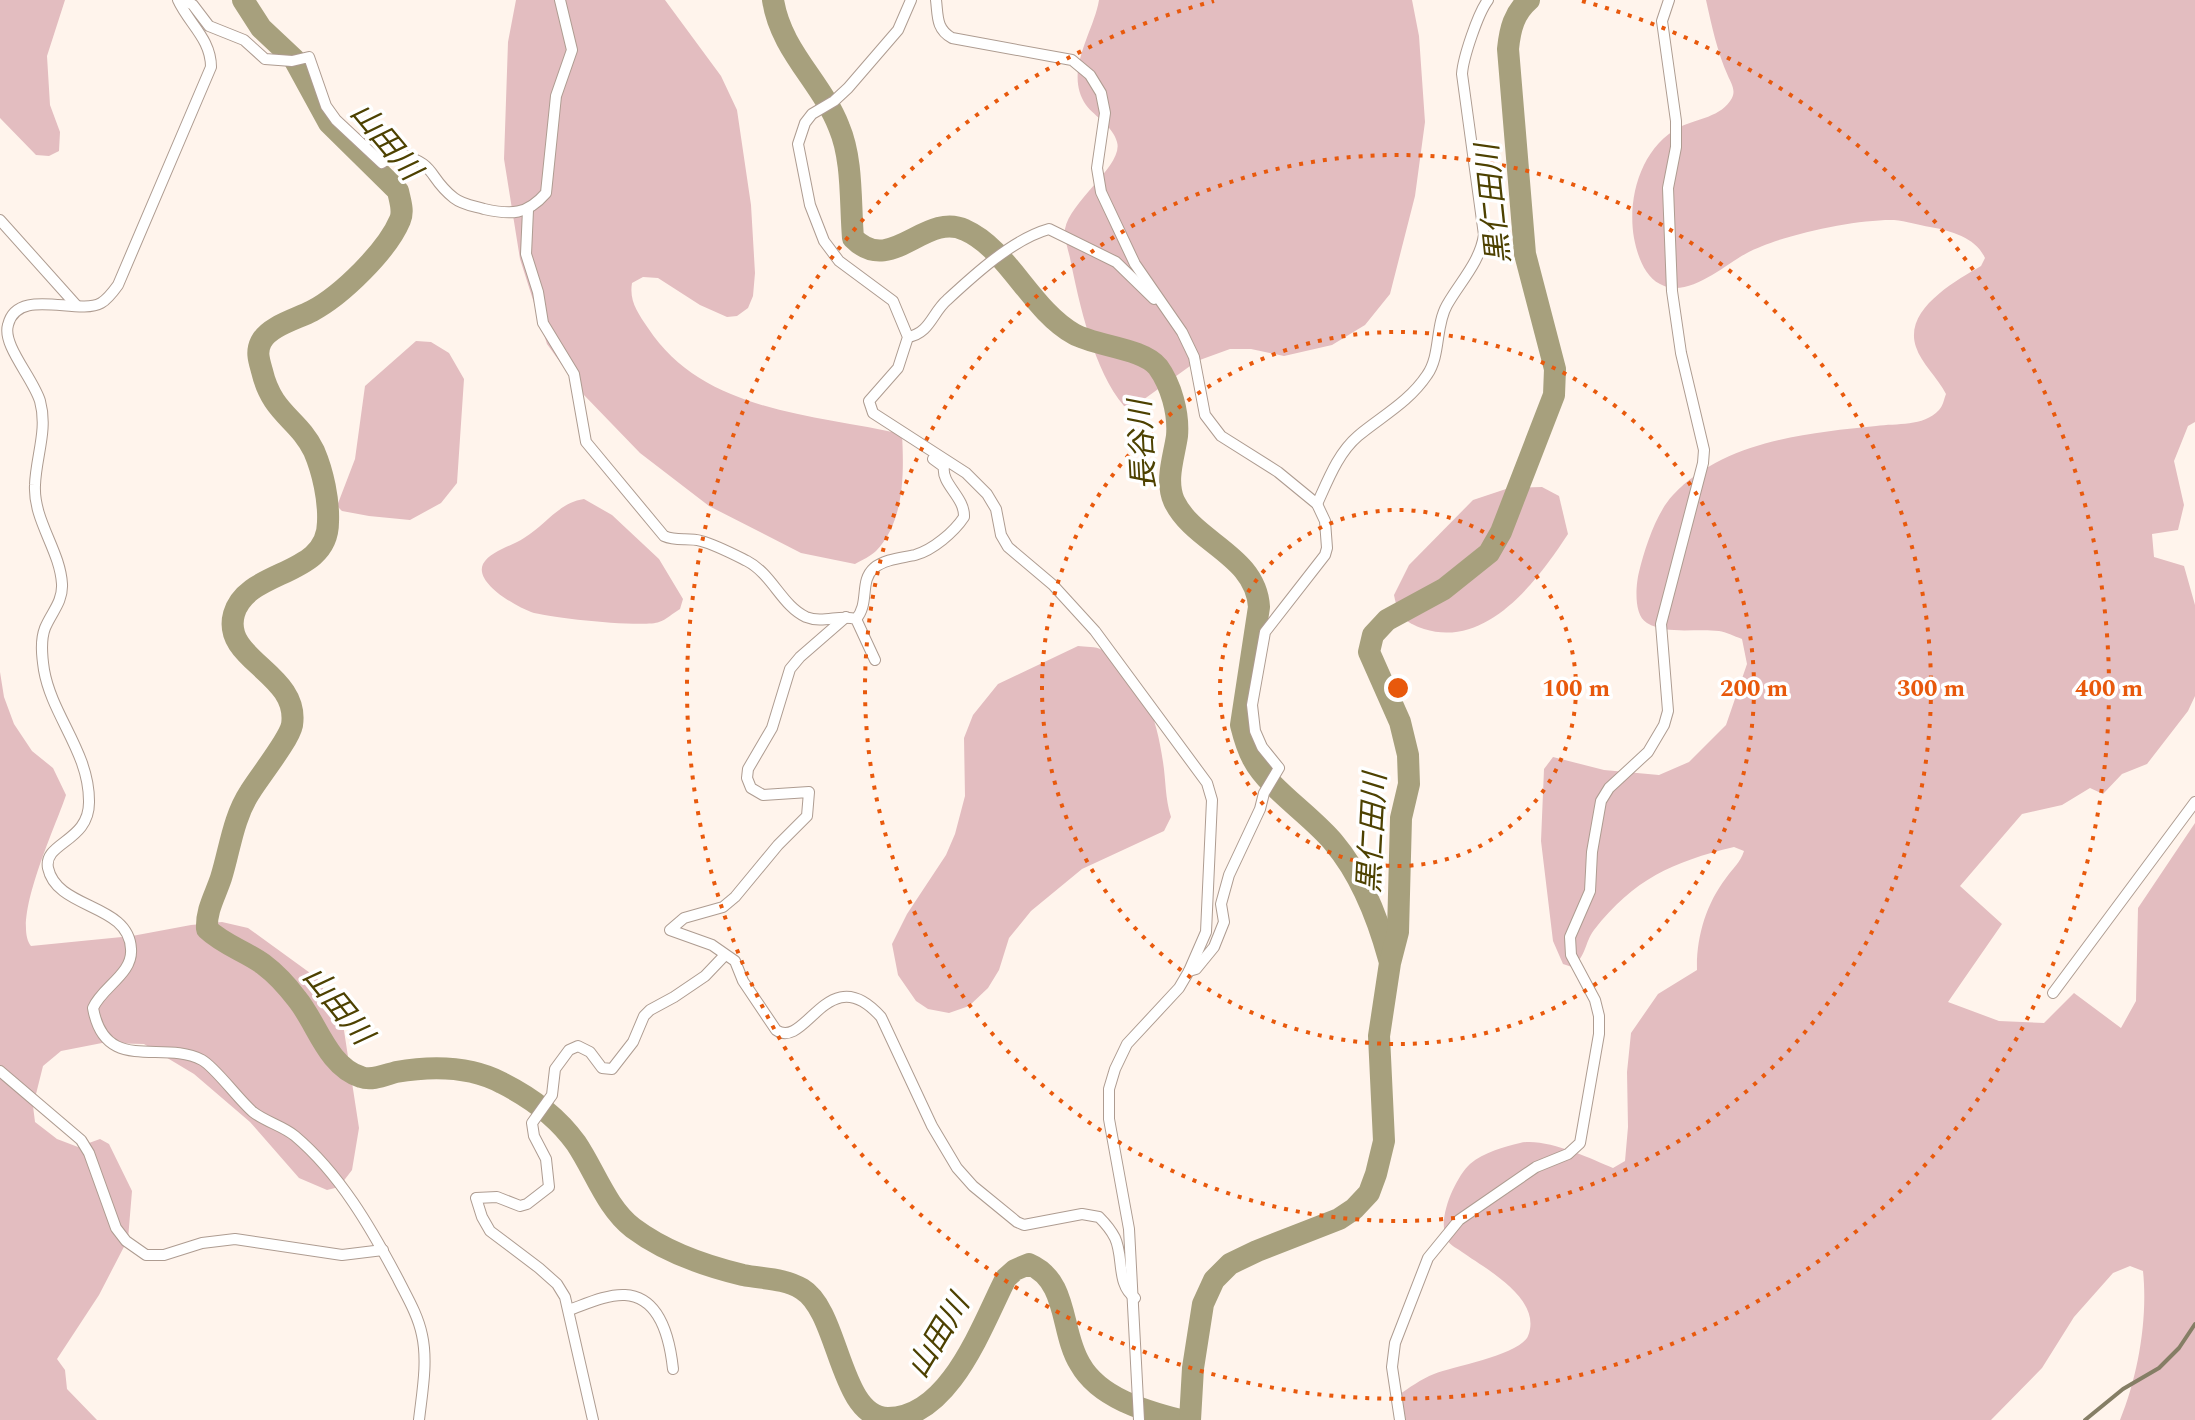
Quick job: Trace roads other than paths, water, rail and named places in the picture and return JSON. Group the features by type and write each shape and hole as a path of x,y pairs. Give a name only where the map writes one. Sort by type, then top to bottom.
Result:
{"street":[{"path":"419,1420 425,1361 423,1335 414,1309 383,1250 322,1161 292,1133 257,1115 207,1063 187,1054 137,1053 117,1047 102,1034 95,1019 93,1008 96,1001 119,977 132,955 131,942 125,929 115,920 65,892 52,878 48,867 49,856 79,832 87,821 90,802 80,758 49,692 44,669 41,644 44,629 58,606 62,585 36,503 34,486 44,426 40,400 28,373 11,349 8,324 14,314 26,306 43,303 77,306 100,304 118,285 211,67 206,40 179,2 186,1 193,5 209,26 244,40 265,59 297,60 309,57 326,106 336,120 382,163 396,153 418,159 463,204 516,214 528,210 546,193 556,96 572,50 560,0"},
{"path":"911,0 898,30 829,103 812,114 805,123 798,144 810,205 830,252 893,301 908,337 898,368 869,401 873,413 966,473 987,494 996,509 1001,535 1008,547 1053,585 1095,631 1207,783 1212,800 1206,932 1179,988 1127,1044 1109,1089 1109,1119 1129,1229 1139,1420"},
{"path":"936,0 939,26 952,38 1072,60 1090,75 1101,93 1105,113 1097,168 1101,192 1135,264 1182,332 1194,357 1201,403 1211,426 1221,436 1278,472 1317,504 1325,521 1325,555 1265,632 1252,705 1255,731 1262,747 1279,768 1267,788 1229,875 1221,904 1224,922 1214,947 1196,969 1189,971"},
{"path":"1317,504 1338,460 1357,437 1401,405 1427,375 1433,363 1444,311 1482,251 1484,235 1462,61 1488,0"},
{"path":"1400,1420 1392,1367 1395,1343 1428,1258 1459,1220 1536,1167 1568,1154 1580,1143 1599,1034 1599,1016 1595,1000 1571,955 1570,937 1590,891 1592,852 1601,801 1609,788 1658,739 1668,711 1661,624 1698,486 1704,450 1681,353 1672,291 1668,188 1676,147 1676,121 1662,21 1669,0"},
{"path":"528,210 526,254 538,292 543,323 574,374 586,442 664,536 673,540 703,541 748,561 761,570 804,616 819,620 851,618"},
{"path":"0,220 77,306"},
{"path":"908,337 923,332 946,301 1004,252 1044,230 1053,230 1116,262 1148,294 1161,302"},
{"path":"882,419 887,428 980,493 987,494"},
{"path":"944,467 943,474 961,503 964,517 935,545 920,554 881,563 872,570 866,579 865,606 800,657 790,669 772,728 748,769 751,788 763,795 809,792 807,816 723,907 684,918 670,930 712,945 735,961 743,981 781,1034 793,1033 813,1014 838,999 851,996 872,1006 881,1017 932,1126 963,1176 1024,1225 1082,1214 1099,1217 1116,1240 1124,1283 1128,1294 1135,1298"},
{"path":"851,618 875,660"},
{"path":"2053,993 2195,802"},
{"path":"593,1420 569,1310 557,1284 490,1231 476,1198 497,1197 520,1206 549,1187 546,1159 532,1130 532,1123 554,1088 555,1069 569,1050 578,1046 590,1052 602,1068 612,1069 633,1042 644,1016 705,976 725,955"},
{"path":"0,1071 81,1140 89,1153 116,1228 136,1251 146,1255 164,1255 202,1243 235,1239 342,1255 383,1250"},
{"path":"569,1310 610,1297 626,1295 640,1299 663,1324 670,1340 673,1369"}],"waterway":[{"name":"山田川","path":"243,0 261,28 294,59 329,123 398,191 402,213 385,245 350,283 324,304 270,332 259,346 260,363 272,397 314,451 323,477 328,522 324,540 315,554 302,564 254,588 242,599 234,614 233,630 239,643 284,692 291,707 292,725 240,812 209,909 207,929 277,976 304,1009 331,1054 349,1071 370,1078 436,1068 464,1070 490,1077 523,1095 561,1125 576,1143 615,1210 645,1237 700,1263 781,1281 802,1289 815,1301 849,1383 859,1401 872,1413 888,1418 910,1414 929,1403 961,1366 1006,1278 1029,1264 1051,1282 1074,1351 1088,1376 1124,1401 1180,1420"},
{"name":"長谷川","path":"773,0 784,35 839,127 849,167 853,238 867,248 881,251 895,248 936,229 950,226 965,230 994,251 1045,310 1074,334 1142,356 1163,374 1177,418 1170,477 1174,501 1195,528 1236,562 1255,589 1259,607 1241,725 1247,747 1269,781 1325,833 1344,856 1368,898 1389,959"},
{"name":"黒仁田川","path":"1190,1420 1193,1368 1203,1304 1214,1280 1230,1264 1339,1219 1354,1209 1369,1193 1384,1141 1379,1036 1398,932 1401,818 1409,784 1408,755 1400,722 1369,652 1373,635 1387,620 1444,589 1489,553 1501,532 1554,395 1555,369 1525,254 1508,49 1514,22 1529,0"},
{"path":"2085,1420 2123,1389 2159,1368 2179,1348 2195,1324"}]}
